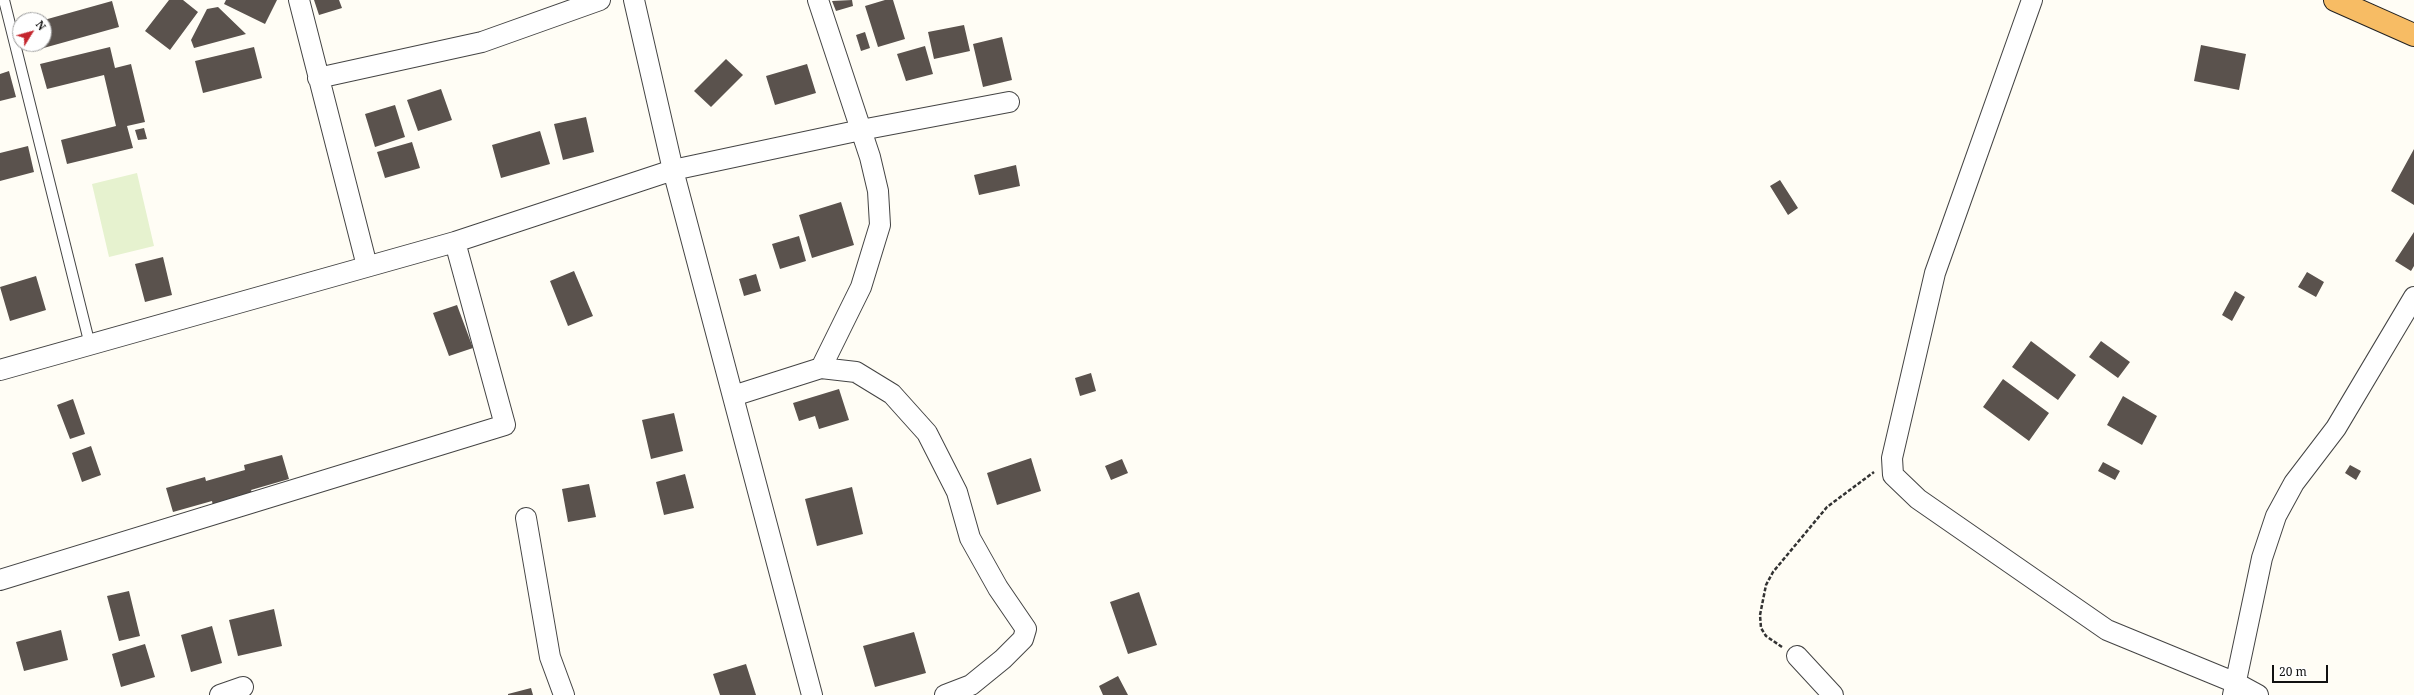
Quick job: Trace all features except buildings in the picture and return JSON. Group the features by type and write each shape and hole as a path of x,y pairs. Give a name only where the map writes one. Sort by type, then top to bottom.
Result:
{"highway":[{"path":"2335,0 2414,35"}],"street":[{"path":"299,0 367,266"},
{"path":"318,78 482,42 600,0"},
{"path":"634,0 673,170 812,695"},
{"path":"818,0 861,130 878,191 880,225 861,287 821,368"},
{"path":"2032,0 1935,273 1892,458 1893,475 1918,499 2107,630 2235,689 2258,695"},
{"path":"0,370 455,242 673,170 861,130 1008,102"},
{"path":"0,580 505,425 455,242"},
{"path":"2235,689 2262,558 2276,516 2294,483 2336,428 2413,301"},
{"path":"733,396 821,368 856,372 892,394 928,433 957,492 970,538 998,588 1026,629 1023,639 1003,659 971,684 945,695"},
{"path":"526,518 550,658 564,695"},
{"path":"1797,656 1833,695"},
{"path":"220,695 243,687"}],"lane":[{"path":"4,0 90,345"}],"path":[{"path":"1797,656 1766,636 1760,628 1762,600 1766,585 1773,572 1827,507 1892,458"}],"green space":[{"path":"137,173 154,246 109,257 92,184"}]}
